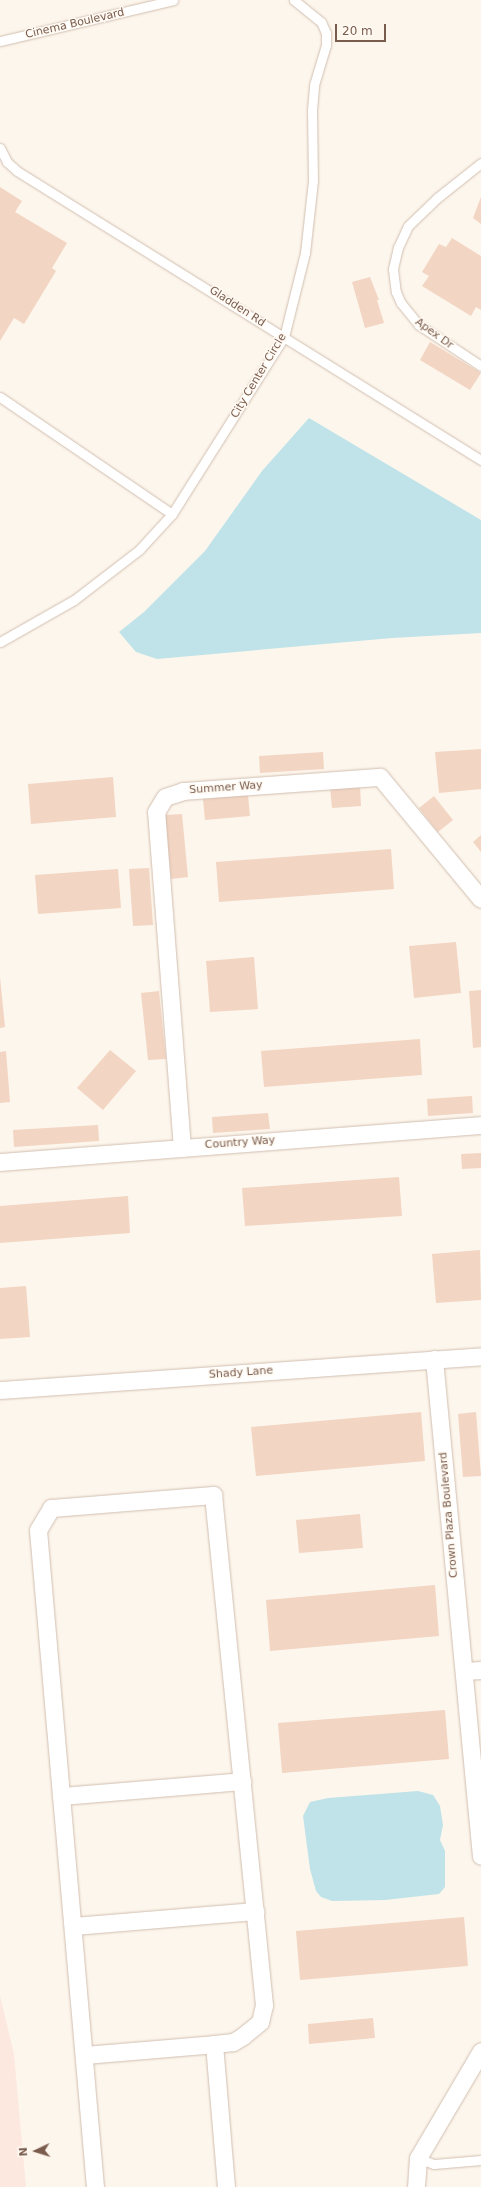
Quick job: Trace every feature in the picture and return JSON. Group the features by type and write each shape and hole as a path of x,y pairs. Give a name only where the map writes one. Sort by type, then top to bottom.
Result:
{"street":[{"name":"Summer Way","path":"182,1148 156,812 165,797 183,791 380,777 478,887"},
{"name":"Country Way","path":"0,1162 481,1126"},
{"name":"Shady Lane","path":"0,1390 481,1356"},
{"name":"Crown Plaza Boulevard","path":"434,1359 481,1856"},
{"path":"84,2055 232,2042 260,2022 264,2005 213,1495 52,1508 38,1530 95,2187"},
{"path":"464,1671 481,1670"},
{"path":"61,1796 242,1781"},
{"path":"72,1926 255,1911"},
{"path":"214,2044 226,2187"},
{"path":"416,2187 418,2158 481,2051"}],"lane":[{"name":"Cinema Boulevard","path":"0,41 173,0"},
{"name":"City Center Circle","path":"0,642 74,600 104,579 140,550 172,514 284,337 305,253 313,181 312,110 314,85 326,45 326,33 321,22 294,0"},
{"name":"Gladden Rd","path":"0,148 7,162 17,172 481,460"},
{"name":"Apex Dr","path":"481,163 437,198 408,226 398,247 393,269 396,292 414,320 432,335 481,366"},
{"path":"0,398 172,514"},
{"path":"418,2158 434,2164 481,2160"}],"shaded area":[{"path":"0,1996 14,2054 26,2187 0,2187"}],"water":[{"path":"309,418 481,520 481,633 392,638 157,659 136,652 119,632 144,612 205,551 262,471"},
{"path":"418,1791 433,1795 440,1806 443,1825 440,1840 445,1851 445,1887 439,1894 385,1900 332,1901 321,1897 316,1891 310,1869 303,1816 310,1802 328,1798"}],"building":[{"path":"0,187 22,201 15,212 67,243 52,268 56,271 24,324 14,318 0,341"},
{"path":"481,197 481,224 473,218"},
{"path":"452,238 481,256 481,310 476,307 471,316 422,286 429,276 422,272 439,244 446,247"},
{"path":"370,277 379,300 377,300 384,323 365,328 352,282"},
{"path":"430,342 481,373 470,390 420,360"},
{"path":"481,749 481,789 439,793 435,752"},
{"path":"323,752 324,769 260,773 259,756"},
{"path":"113,777 116,817 31,824 28,784"},
{"path":"360,785 361,806 332,808 330,787"},
{"path":"248,795 250,816 205,820 203,799"},
{"path":"434,796 453,820 438,832 419,808"},
{"path":"182,814 188,877 171,879 165,815"},
{"path":"481,835 481,852 473,842"},
{"path":"391,849 394,889 219,902 216,862"},
{"path":"149,868 153,925 133,926 129,869"},
{"path":"118,869 121,908 38,914 35,875"},
{"path":"456,942 461,993 414,998 409,946"},
{"path":"254,957 258,1009 210,1012 206,961"},
{"path":"0,977 5,1027 0,1028"},
{"path":"481,990 481,1047 473,1048 469,991"},
{"path":"159,991 166,1059 148,1060 141,993"},
{"path":"420,1039 422,1075 264,1087 261,1051"},
{"path":"110,1050 136,1071 103,1110 77,1088"},
{"path":"6,1051 10,1102 0,1103 0,1052"},
{"path":"472,1096 473,1113 428,1116 427,1099"},
{"path":"268,1113 270,1129 213,1133 212,1117"},
{"path":"98,1125 99,1141 14,1147 13,1130"},
{"path":"481,1153 481,1168 462,1169 461,1154"},
{"path":"399,1177 402,1216 245,1226 242,1188"},
{"path":"128,1196 130,1233 0,1243 0,1206"},
{"path":"480,1250 481,1300 436,1303 432,1254"},
{"path":"26,1286 30,1337 0,1339 0,1288"},
{"path":"421,1412 425,1461 256,1476 251,1427"},
{"path":"476,1412 481,1476 463,1477 458,1414"},
{"path":"360,1514 363,1548 299,1553 296,1520"},
{"path":"435,1585 439,1636 270,1651 266,1600"},
{"path":"445,1710 449,1759 282,1773 278,1723"},
{"path":"464,1917 468,1966 300,1980 296,1931"},
{"path":"373,2018 375,2038 309,2044 308,2024"}]}
